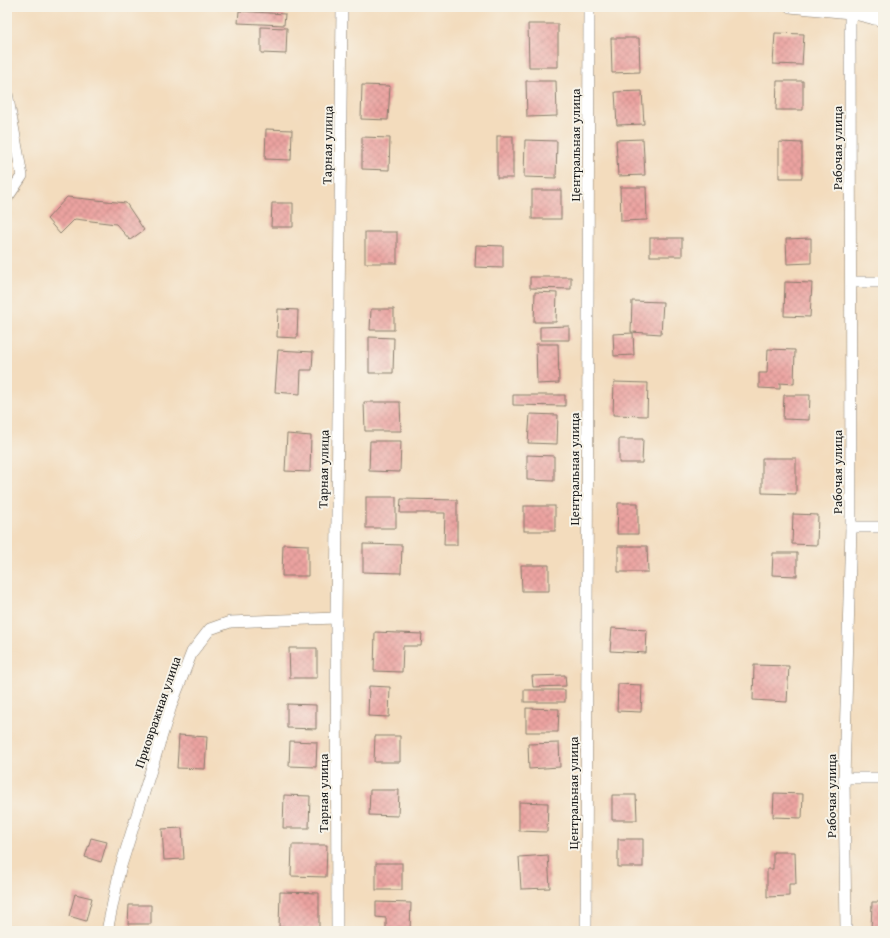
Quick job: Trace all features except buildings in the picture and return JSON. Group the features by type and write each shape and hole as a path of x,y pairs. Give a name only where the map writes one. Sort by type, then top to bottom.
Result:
{"street":[{"name":"Тарная улица","path":"338,931 336,618 342,7"},
{"name":"Центральная улица","path":"586,931 590,7"},
{"path":"790,7 850,13 879,20"},
{"path":"874,7 879,20"},
{"name":"Рабочая улица","path":"846,931 844,778 851,527 852,282 850,13"},
{"path":"7,93 22,176 7,198"},
{"path":"852,282 883,282"},
{"path":"851,527 883,527"},
{"name":"Приовражная улица","path":"106,931 120,869 172,703 192,652 210,629 230,622 336,618"},
{"path":"844,778 883,778"}]}
